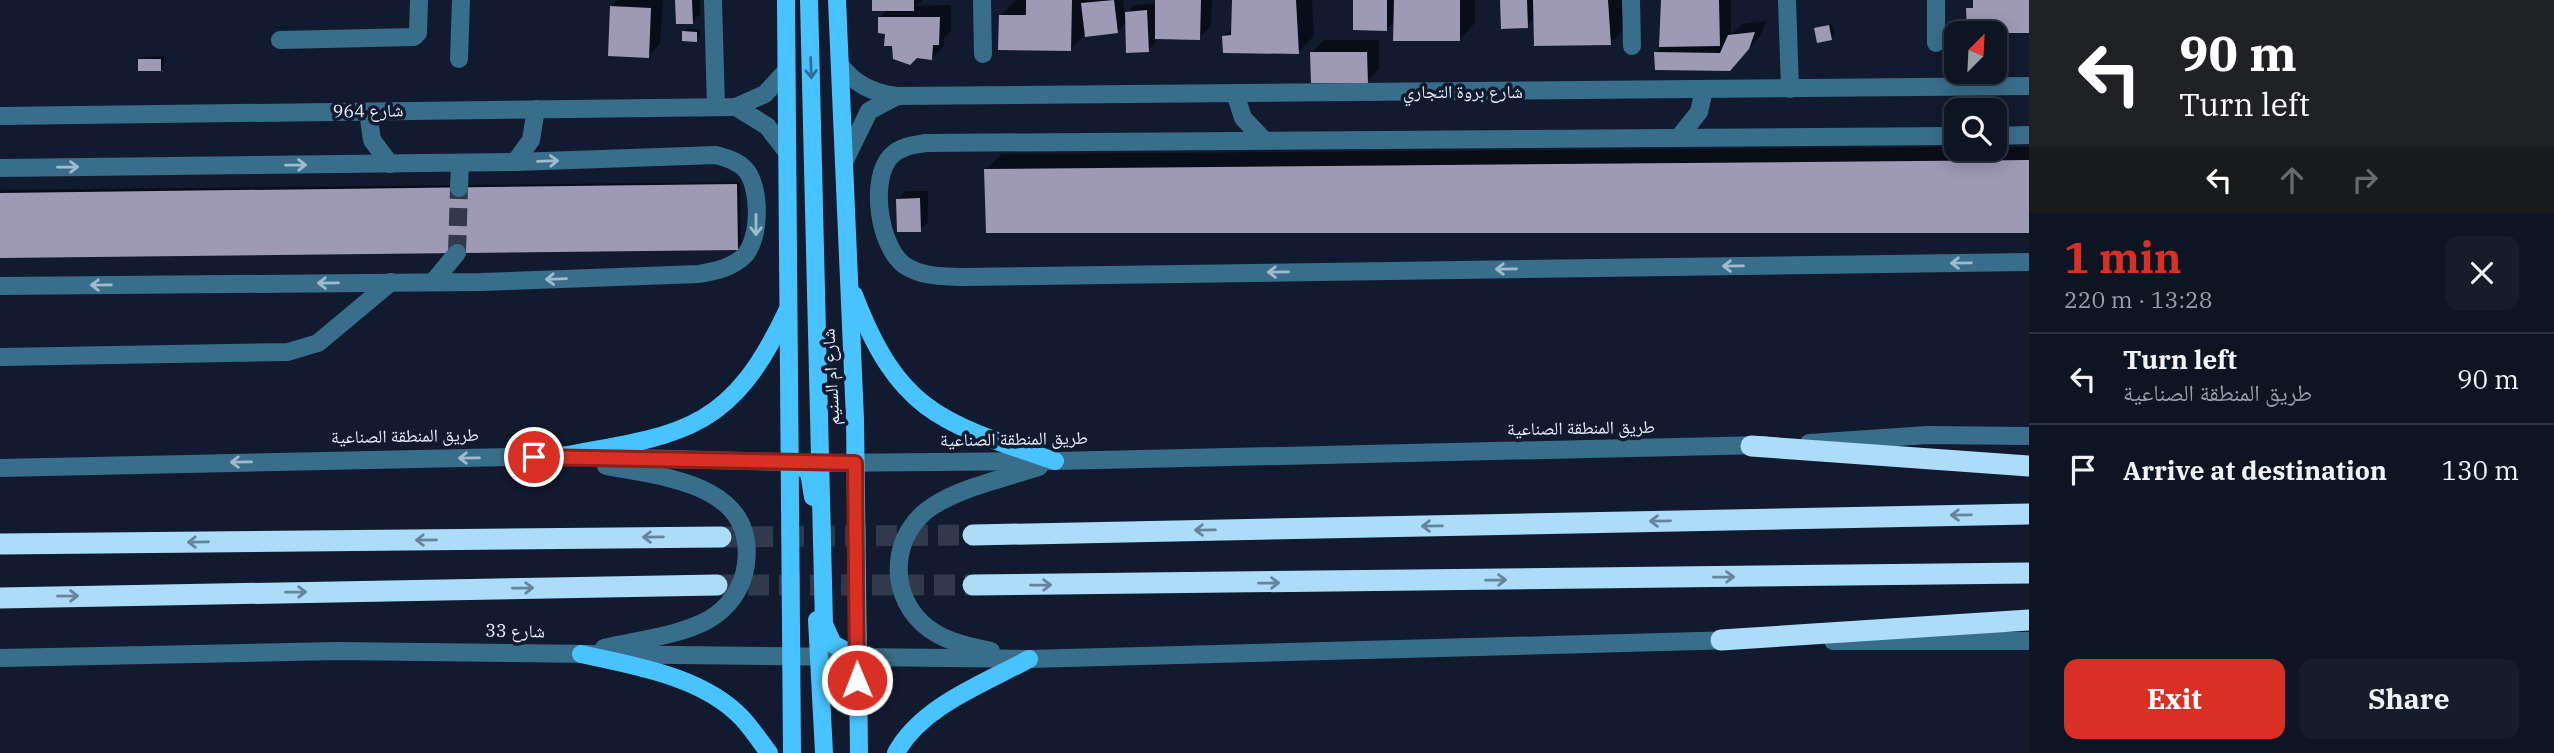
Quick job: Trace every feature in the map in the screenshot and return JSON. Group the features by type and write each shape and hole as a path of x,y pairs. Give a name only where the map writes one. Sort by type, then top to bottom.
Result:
{"highway":[{"path":"1751,446 2029,466"},
{"path":"974,535 2029,514"},
{"path":"0,544 721,537"},
{"path":"973,585 2029,573"},
{"path":"0,598 718,585"},
{"path":"1721,640 2029,620"}],"main road":[{"path":"786,0 792,753"},
{"path":"809,0 824,624 833,644 856,657"},
{"name":"شارع ام السنيم","path":"837,0 855,463 859,753"},
{"path":"848,279 878,353 913,397 956,426 1055,461"},
{"path":"561,456 664,436 689,427 713,413 731,399 759,366 790,304"},
{"path":"790,461 806,469 813,483 824,753"},
{"path":"581,654 642,667 698,689 740,717 769,753"},
{"path":"896,753 916,727 942,707 1029,659"}],"street":[{"path":"280,40 414,37 418,30 419,0"},
{"path":"459,59 461,0"},
{"path":"713,0 716,107"},
{"path":"982,0 983,54"},
{"path":"1631,0 1632,46"},
{"path":"1787,0 1790,89"},
{"path":"1936,0 1936,43"},
{"name":"شارع بروة التجاري","path":"839,65 848,75 871,90 897,96 2029,86"},
{"name":"شارع 964","path":"0,116 736,107 765,94 786,71"},
{"path":"1679,137 1699,112 1704,90"},
{"path":"1235,93 1243,118 1263,139"},
{"path":"845,160 869,111 897,96"},
{"path":"736,107 767,126 787,152"},
{"path":"515,162 531,140 536,109"},
{"path":"368,112 372,140 390,164"},
{"path":"2007,136 2029,135"},
{"path":"1944,136 926,143 905,147 892,155 881,179 881,226 885,242 903,264 929,276 2029,262"},
{"path":"0,168 460,163 716,155 727,158 746,170 752,180 756,236 744,257 734,264 699,274 480,282 0,286"},
{"path":"459,188 460,163"},
{"path":"433,282 457,253 463,264 480,282"},
{"path":"0,357 288,352 318,342 391,282"},
{"name":"طريق المنطقة الصناعية","path":"0,468 561,456 822,463 1055,461 1751,446 1927,435 2029,436"},
{"path":"0,456 43,466"},
{"path":"561,456 682,481 710,491 734,512 745,536 747,550 740,588 727,605 709,619 581,654"},
{"path":"1055,461 932,506 907,532 899,554 901,589 921,622 954,642 1029,659 1721,640 2029,641"},
{"name":"شارع 33","path":"0,658 337,651 1029,659"}],"building":[{"path":"675,0 692,0 693,24 676,24"},
{"path":"872,0 914,0 914,11 872,11"},
{"path":"1026,0 1072,0 1071,51 998,50 999,15 1026,15"},
{"path":"1114,0 1118,33 1085,37 1081,3"},
{"path":"1155,0 1201,0 1200,40 1155,39"},
{"path":"1232,0 1296,0 1299,54 1223,53 1222,36 1231,35"},
{"path":"1353,0 1387,0 1387,31 1353,30"},
{"path":"1394,0 1460,0 1460,41 1393,41"},
{"path":"1500,0 1527,0 1528,28 1501,29"},
{"path":"1533,0 1608,0 1611,45 1534,46"},
{"path":"1661,0 1719,0 1720,46 1659,47"},
{"path":"1973,0 2029,0 2029,33 2007,33 2007,21 1967,21 1966,8 1973,8"},
{"path":"610,6 651,8 649,58 608,56"},
{"path":"1147,10 1149,52 1126,53 1125,12"},
{"path":"878,17 940,17 939,45 933,45 932,60 917,58 910,65 893,59 892,46 884,46 885,34 878,33"},
{"path":"1829,25 1832,40 1817,43 1814,28"},
{"path":"682,31 697,32 697,42 682,41"},
{"path":"1755,32 1749,49 1730,71 1655,70 1654,52 1720,53 1728,35"},
{"path":"1310,52 1367,52 1368,83 1311,83"},
{"path":"138,59 161,59 161,71 138,71"},
{"path":"2029,160 2029,233 986,233 984,169"},
{"path":"737,184 738,250 0,258 0,193"},
{"path":"920,198 921,232 897,232 896,199"}],"tunnel":[{"path":"457,253 459,188"},
{"path":"721,537 973,535"},
{"path":"717,585 973,585"}],"route":[{"path":"534,457 855,463 857,680"}]}
